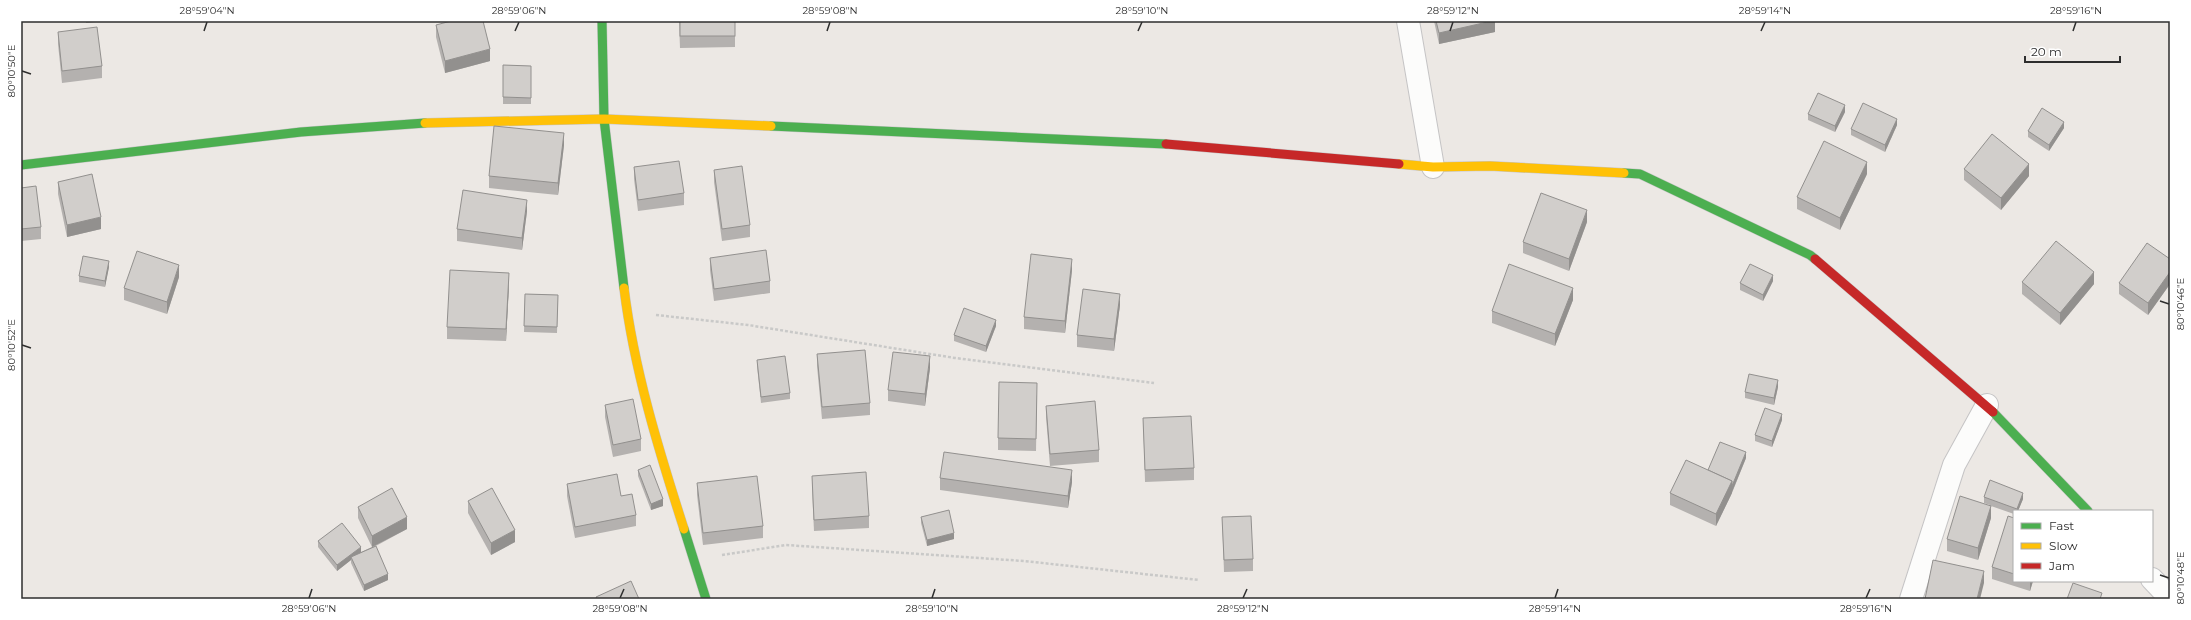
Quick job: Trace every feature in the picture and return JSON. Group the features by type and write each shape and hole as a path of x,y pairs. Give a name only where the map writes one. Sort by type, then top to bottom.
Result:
{"street":[{"path":"602,21 604,119 627,312 655,437 706,599"},
{"path":"1408,21 1433,167"},
{"path":"21,166 301,132 447,121 604,119 1143,142 1433,167 1490,166 1640,174 1810,255 1987,405 2087,510"},
{"path":"1911,599 1954,465 1987,405"},
{"path":"2153,580 2170,598"}],"path":[{"path":"627,312 748,325 955,358 1154,383"},
{"path":"694,560 786,545 1024,561 1199,580"}],"building":[{"path":"451,21 483,21 490,49 445,61 436,25"},
{"path":"680,21 735,21 735,36 680,36"},
{"path":"1436,21 1492,21 1439,33"},
{"path":"97,27 102,66 62,71 58,32"},
{"path":"503,65 531,66 531,98 503,97"},
{"path":"1818,93 1845,105 1835,126 1808,114"},
{"path":"1863,103 1897,119 1885,145 1851,129"},
{"path":"2042,108 2064,122 2049,145 2028,131"},
{"path":"494,126 564,133 558,183 489,176"},
{"path":"1992,134 2029,164 2001,198 1964,169"},
{"path":"1824,141 1867,162 1840,218 1797,197"},
{"path":"679,161 684,193 638,200 634,167"},
{"path":"742,166 750,225 722,229 714,170"},
{"path":"92,174 101,217 67,225 58,182"},
{"path":"36,186 41,227 21,229 21,188"},
{"path":"463,190 527,200 522,238 457,229"},
{"path":"1541,193 1587,210 1569,259 1523,242"},
{"path":"2056,241 2094,272 2060,313 2022,282"},
{"path":"2147,243 2170,259 2170,272 2148,303 2119,283"},
{"path":"766,250 770,281 714,289 710,258"},
{"path":"137,251 179,265 167,302 124,288"},
{"path":"1031,254 1072,259 1065,321 1024,317"},
{"path":"83,256 109,261 105,281 79,276"},
{"path":"1509,264 1573,288 1555,334 1492,311"},
{"path":"1750,264 1773,275 1763,295 1740,283"},
{"path":"450,270 509,273 506,329 447,327"},
{"path":"1083,289 1120,294 1114,339 1077,335"},
{"path":"525,294 558,295 557,327 524,326"},
{"path":"964,308 996,320 986,346 954,335"},
{"path":"865,350 870,403 822,407 817,354"},
{"path":"893,352 930,356 925,394 888,390"},
{"path":"785,356 790,393 761,397 757,360"},
{"path":"1749,374 1778,380 1774,398 1745,392"},
{"path":"999,382 1037,383 1036,439 998,438"},
{"path":"633,399 641,439 613,445 605,405"},
{"path":"1095,401 1099,450 1050,454 1046,406"},
{"path":"1765,408 1782,414 1772,441 1755,435"},
{"path":"1191,416 1194,468 1145,470 1143,418"},
{"path":"1720,442 1746,452 1732,486 1732,481 1708,470"},
{"path":"944,452 1072,470 1068,496 940,478"},
{"path":"1686,460 1732,481 1716,514 1670,493"},
{"path":"650,465 663,499 651,504 638,470"},
{"path":"866,472 869,516 814,520 812,476"},
{"path":"617,474 621,496 632,494 636,515 575,527 567,484"},
{"path":"757,476 763,526 703,533 697,483"},
{"path":"1990,480 2023,493 2017,509 1984,497"},
{"path":"392,488 407,517 372,536 358,507"},
{"path":"492,488 515,530 491,543 468,501"},
{"path":"1960,496 1991,506 1978,548 1947,539"},
{"path":"949,510 954,533 927,540 921,517"},
{"path":"1251,516 1253,559 1224,560 1222,517"},
{"path":"2008,516 2013,518 2013,574 1992,567"},
{"path":"342,523 361,547 337,565 318,541"},
{"path":"376,546 388,574 364,585 351,557"},
{"path":"1933,560 1984,571 1977,599 1925,599"},
{"path":"631,581 639,599 597,599 596,597"},
{"path":"2073,583 2102,593 2100,599 2067,599"}],"traffic: fast":[{"path":"602,21 604,119 624,288"},
{"path":"21,165 301,132 425,123"},
{"path":"771,126 1166,144"},
{"path":"1624,173 1640,174 1810,255 1815,259"},
{"path":"1993,412 2087,510"},
{"path":"684,529 706,599"}],"traffic: slow":[{"path":"425,123 604,119 771,126"},
{"path":"1399,164 1433,167 1490,166 1624,173"},
{"path":"624,288 628,319 648,410 684,529"}],"traffic: jam":[{"path":"1166,144 1399,164"},
{"path":"1815,259 1993,412"}]}
